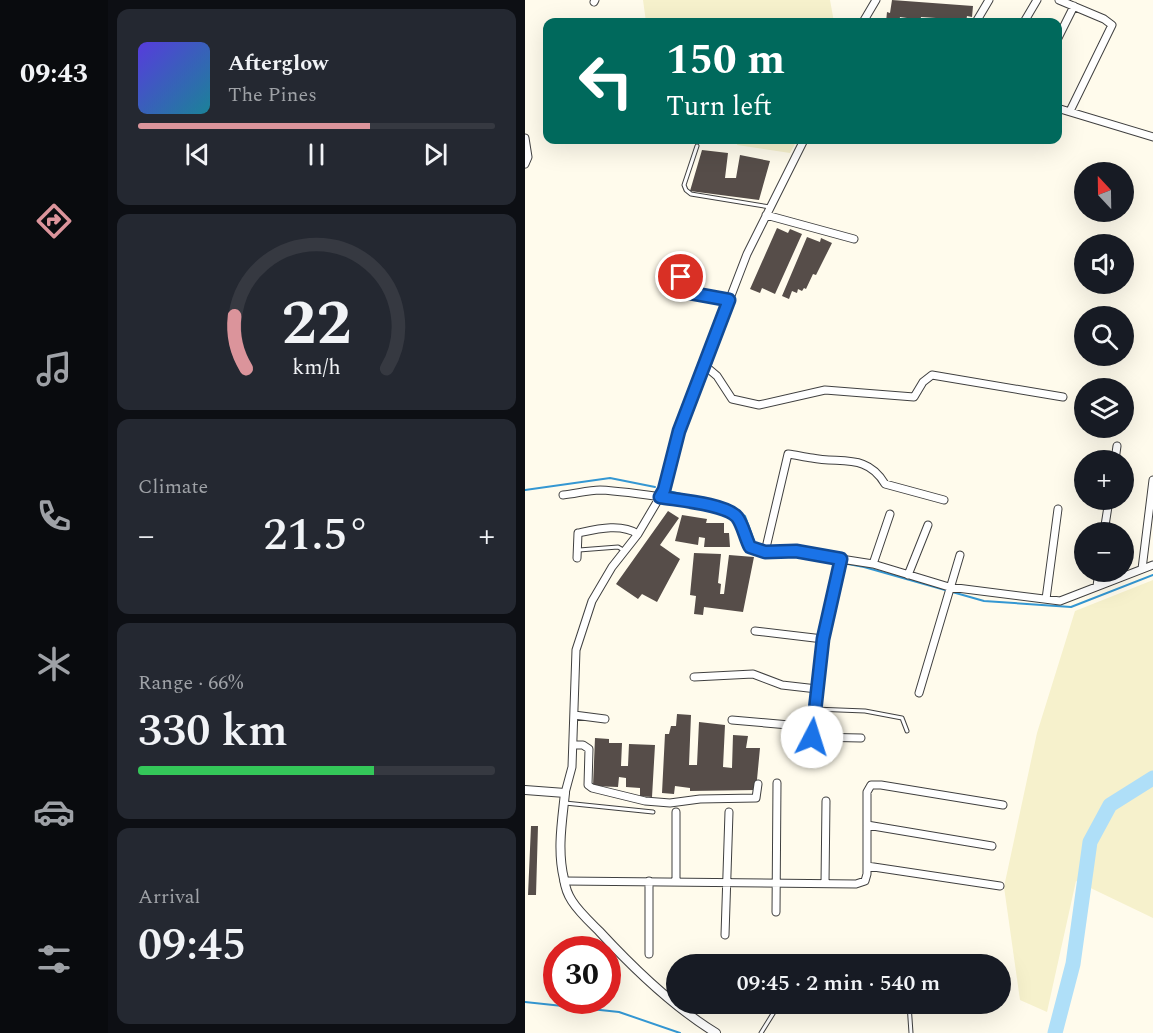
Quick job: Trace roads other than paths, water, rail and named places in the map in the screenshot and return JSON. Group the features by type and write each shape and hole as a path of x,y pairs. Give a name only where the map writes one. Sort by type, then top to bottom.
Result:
{"street":[{"path":"865,18 876,0"},
{"path":"978,18 989,0"},
{"path":"1026,18 1037,0"},
{"path":"1059,0 1104,19 1112,25 1070,111"},
{"path":"1062,30 1074,6"},
{"path":"1062,109 1153,137"},
{"path":"525,138 528,157 525,164"},
{"path":"716,1033 680,1008 616,949 571,900 564,881 560,838 565,793 572,767 576,650 592,601 612,567 638,534 664,490 679,431 747,254 802,144"},
{"path":"766,215 854,238"},
{"path":"704,365 717,376 732,399 759,405 825,390 914,397 923,382 932,375 1063,396"},
{"path":"1116,450 1117,446"},
{"path":"765,552 788,454 857,461 878,472 885,484 944,500"},
{"path":"1142,569 1153,480"},
{"path":"563,495 599,490 724,508 735,514 750,547 765,552 796,551 873,564 949,587 1060,601 1153,565"},
{"path":"1046,599 1058,509"},
{"path":"873,564 890,514"},
{"path":"908,575 928,525"},
{"path":"577,554 578,533 604,528 631,529 638,534"},
{"path":"918,693 960,555"},
{"path":"812,746 812,728 823,639 841,559"},
{"path":"1097,586 1098,582"},
{"path":"755,631 823,639"},
{"path":"694,677 753,674 782,685 817,689"},
{"path":"573,715 605,719"},
{"path":"732,720 812,728"},
{"path":"812,737 861,738"},
{"path":"573,745 583,745 589,749 588,785 592,788 645,801 670,803 700,799 756,798 758,784"},
{"path":"776,912 777,783"},
{"path":"564,881 856,884 865,881 867,792 871,785 1003,806"},
{"path":"525,790 565,793"},
{"path":"825,883 826,801"},
{"path":"676,812 676,882"},
{"path":"725,935 729,812"},
{"path":"867,825 992,846"},
{"path":"867,866 1000,886"},
{"path":"649,881 649,954"}],"lane":[{"path":"697,146 684,185 686,190 691,194 770,207"},
{"path":"686,257 678,287 685,292 729,300"},
{"path":"577,554 618,547 625,551"},
{"path":"815,709 865,711 902,718 907,731"},
{"path":"564,803 653,812"},
{"path":"761,1033 773,1014"},
{"path":"910,1014 911,1033"}],"waterway":[{"path":"525,490 610,478 655,487"},
{"path":"668,491 729,505 745,516 756,546"},
{"path":"794,554 864,567 984,601 1071,607 1153,575"},
{"path":"1055,1033 1073,964 1090,842 1110,805 1153,778"},
{"path":"525,1002 619,1012 680,1033"}]}
